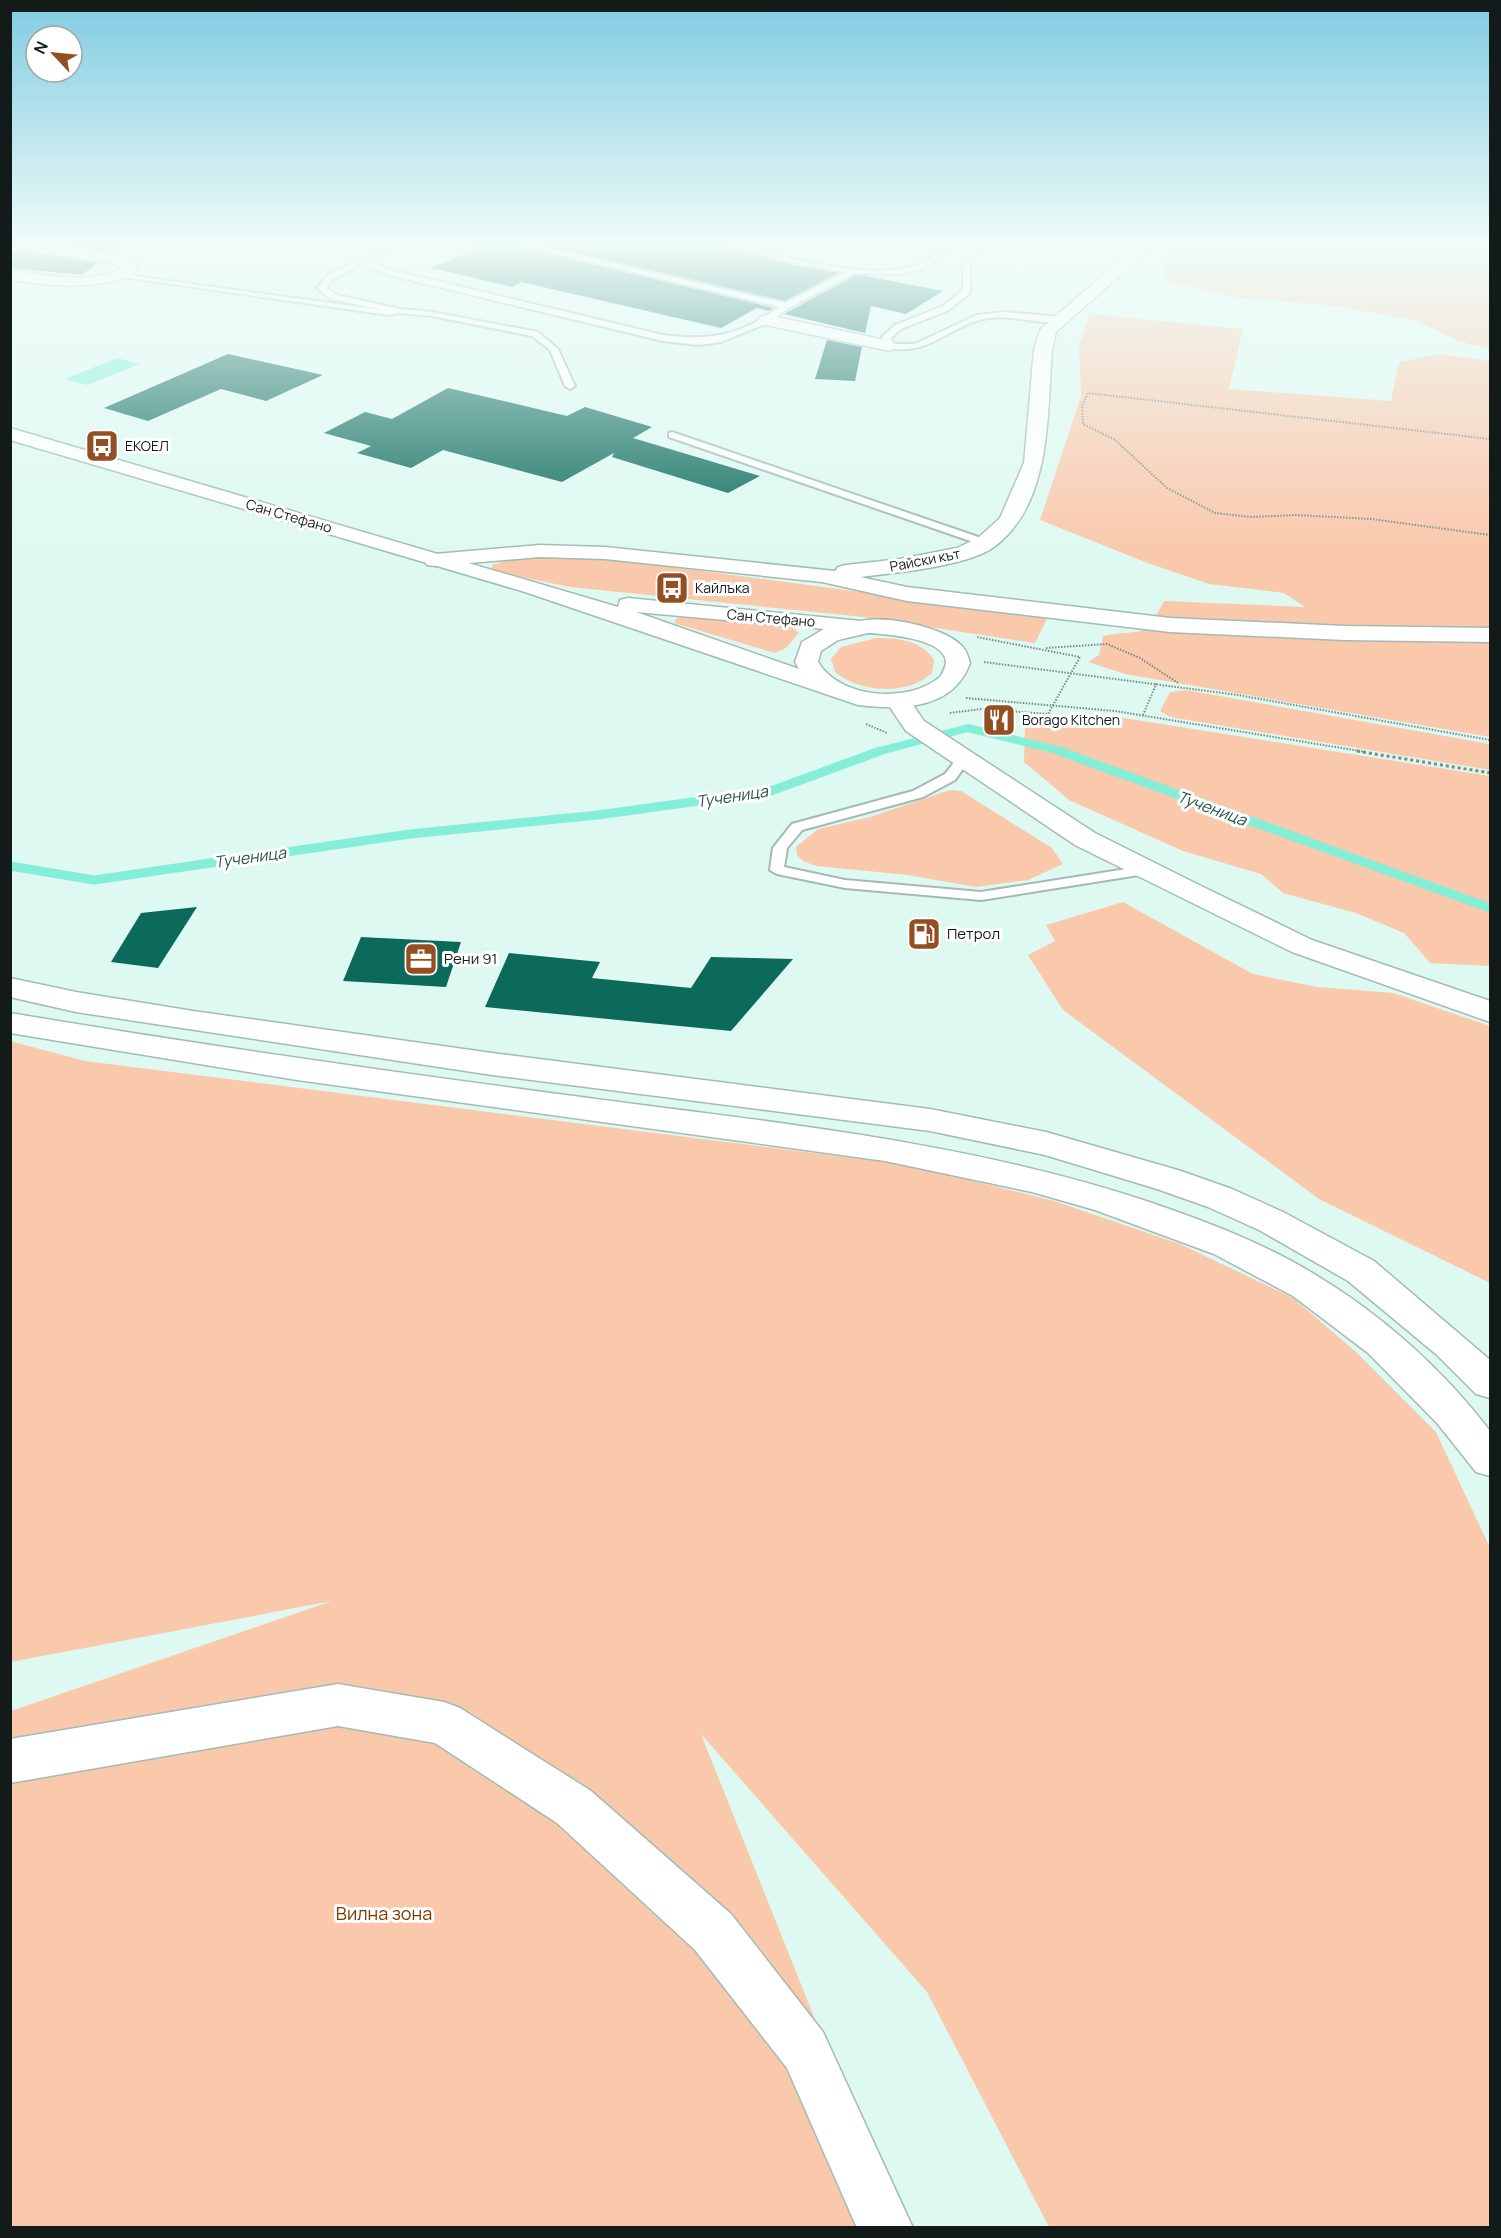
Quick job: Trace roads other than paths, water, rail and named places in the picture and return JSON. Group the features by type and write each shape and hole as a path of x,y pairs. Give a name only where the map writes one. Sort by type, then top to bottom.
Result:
{"street":[{"name":"Райски кът","path":"822,575 938,559 963,553 986,543 1009,521 1034,463 1044,346"},
{"name":"Сан Стефано","path":"10,434 566,600 763,663 840,693"},
{"path":"435,560 510,552 574,551 822,575 907,594 1170,625 1345,633 1491,635"},
{"name":"Сан Стефано","path":"566,600 868,626"},
{"path":"868,626 898,627 926,633 940,641 957,659 957,669 952,679 942,688 927,694 897,700 868,699 840,693 823,685 811,675 806,664 807,653 815,643 829,635 868,626"},
{"path":"897,700 936,740 1085,839 1302,946 1491,1012"},
{"path":"10,987 76,1002 205,1023 492,1064 930,1119 1057,1147 1111,1162 1220,1198 1288,1230 1361,1271 1491,1383"},
{"path":"10,1023 495,1097 916,1153 1026,1176 1084,1192 1197,1233 1250,1256 1306,1286 1357,1323 1406,1366 1491,1460"},
{"path":"10,1761 338,1705 444,1723 574,1807 713,1932 805,2050 885,2228"}],"lane":[{"path":"550,346 554,350 570,386"},
{"path":"901,346 917,346"},
{"path":"672,435 986,543"},
{"path":"936,740 950,777 918,794 797,827 780,848 777,870 845,884 981,896 1146,870"}],"waterway":[{"name":"Тученица","path":"876,752 968,728 1065,752"},
{"name":"Тученица","path":"10,866 94,880 410,834 598,815 771,791 880,751"},
{"name":"Тученица","path":"1059,751 1490,908"}],"place":[{"name":"ЕКОЕЛ","path":"102,446"},
{"name":"Кайлъка","path":"672,588"},
{"name":"Borago Kitchen","path":"999,720"},
{"name":"Петрол","path":"924,934"},
{"name":"Рени 91","path":"421,959"}],"park label":[{"name":"Вилна зона","path":"384,1914"}]}
